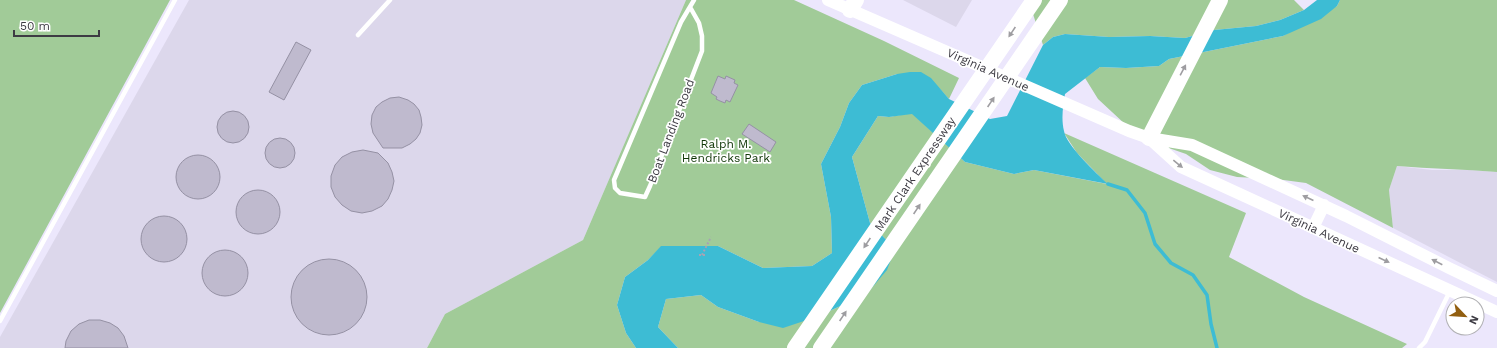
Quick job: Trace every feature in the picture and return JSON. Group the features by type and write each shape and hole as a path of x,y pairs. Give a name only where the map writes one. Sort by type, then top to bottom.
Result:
{"highway":[{"name":"Mark Clark Expressway","path":"795,348 1034,0"},
{"name":"Mark Clark Expressway","path":"821,348 1060,0"},
{"path":"1149,138 1220,0"}],"main road":[{"name":"Virginia Avenue","path":"828,0 853,5 941,49 1128,131 1149,138 1192,145 1324,205 1497,291"},
{"name":"Virginia Avenue","path":"1149,138 1181,167 1497,312"},
{"path":"1313,228 1324,205"},
{"path":"1450,291 1459,273"}],"lane":[{"path":"0,321 174,0"},
{"path":"358,35 390,0"},
{"name":"Boat Landing Road","path":"690,7 699,23 702,36 702,51 645,197 620,193 615,188 614,180 681,22 694,0"},
{"path":"1419,348 1425,342 1450,291"}],"path":[{"path":"707,255 701,255 711,237"}],"shaded area":[{"path":"189,0 686,0 583,240 445,314 427,348 0,348 0,337"},
{"path":"903,0 972,0 956,27"},
{"path":"1397,166 1432,170 1497,172 1497,282 1393,228 1389,190"}],"green space":[{"path":"0,0 170,0 0,313"},
{"name":"Ralph M. Hendricks Park","path":"686,0 794,0 884,41 959,78 949,99 940,89 897,74 862,85 849,103 840,127 821,164 831,217 832,253 812,266 763,268 718,246 662,246 648,260 625,277 617,305 626,333 636,348 427,348 445,314 583,240"},
{"path":"1034,0 1294,0 1304,10 1280,20 1256,26 1214,30 1185,38 1150,36 1109,37 1065,34 1053,37 1043,45 1033,14"},
{"path":"1340,0 1497,0 1497,172 1397,166 1389,190 1393,228 1306,183 1276,179 1237,177 1210,170 1186,154 1140,138 1098,99 1085,78 1100,67 1126,68 1159,66 1169,59 1283,36 1337,6"},
{"path":"912,113 965,162 1014,174 1034,170 1107,184 1077,153 1064,133 1246,213 1229,257 1304,297 1407,344 1402,348 678,348 658,327 666,299 701,295 718,307 759,322 816,317 845,304 895,249 870,223 852,157 878,116 889,117"}],"water":[{"path":"1317,0 1340,0 1337,6 1321,19 1283,36 1169,59 1159,66 1126,68 1100,67 1065,94 1062,117 1066,137 1083,159 1108,184 1034,170 1014,174 965,162 912,114 889,117 878,116 852,157 870,223 895,249 887,270 870,290 845,304 816,317 783,328 759,322 718,307 701,295 666,299 658,327 678,348 636,348 626,333 617,305 625,277 648,260 661,246 718,246 763,268 812,266 832,253 831,217 821,164 840,127 849,103 862,85 897,74 921,72 931,78 949,99 990,119 1007,116 1043,45 1053,37 1065,34 1109,37 1150,36 1185,38 1214,30 1256,26 1280,20 1304,10"}],"building":[{"path":"296,42 311,50 284,100 269,92"},
{"path":"718,76 725,79 726,76 735,80 734,83 738,85 730,102 726,100 725,103 720,101 711,93"},
{"path":"399,97 408,100 419,110 422,125 420,133 410,144 402,148 383,148 373,133 371,124 372,115 376,107 382,102 390,98"},
{"path":"230,111 236,111 246,118 249,127 248,133 242,140 236,143 230,143 220,136 217,130 217,124 224,114"},
{"path":"749,124 776,142 770,152 742,134"},
{"path":"280,138 291,142 295,153 291,164 280,168 269,164 265,153 269,142"},
{"path":"363,150 378,153 388,163 394,181 388,199 382,206 372,211 362,213 351,211 342,205 335,197 331,187 331,176 335,165 342,157 352,152"},
{"path":"194,155 202,155 214,161 220,173 220,181 214,193 202,199 194,199 182,193 176,181 176,173 182,161"},
{"path":"254,190 262,190 267,191 274,196 279,203 279,221 274,228 267,233 254,234 246,231 239,224 236,216 236,208 239,200 246,193"},
{"path":"164,216 177,220 183,226 187,239 183,252 177,258 164,262 151,258 145,252 141,239 145,226 151,220"},
{"path":"225,250 238,254 244,260 248,273 244,286 238,292 225,296 212,292 206,286 202,273 206,260 212,254"},
{"path":"329,259 344,262 356,270 364,282 367,297 364,312 356,324 344,332 329,335 314,332 302,324 294,312 291,297 294,282 302,270 314,262"},
{"path":"89,320 100,320 110,323 118,328 124,336 128,348 65,348 66,341 71,331 79,324"}],"waterway":[{"path":"1108,184 1127,190 1145,213 1155,244 1171,263 1193,275 1207,295 1211,324 1217,348"}]}
